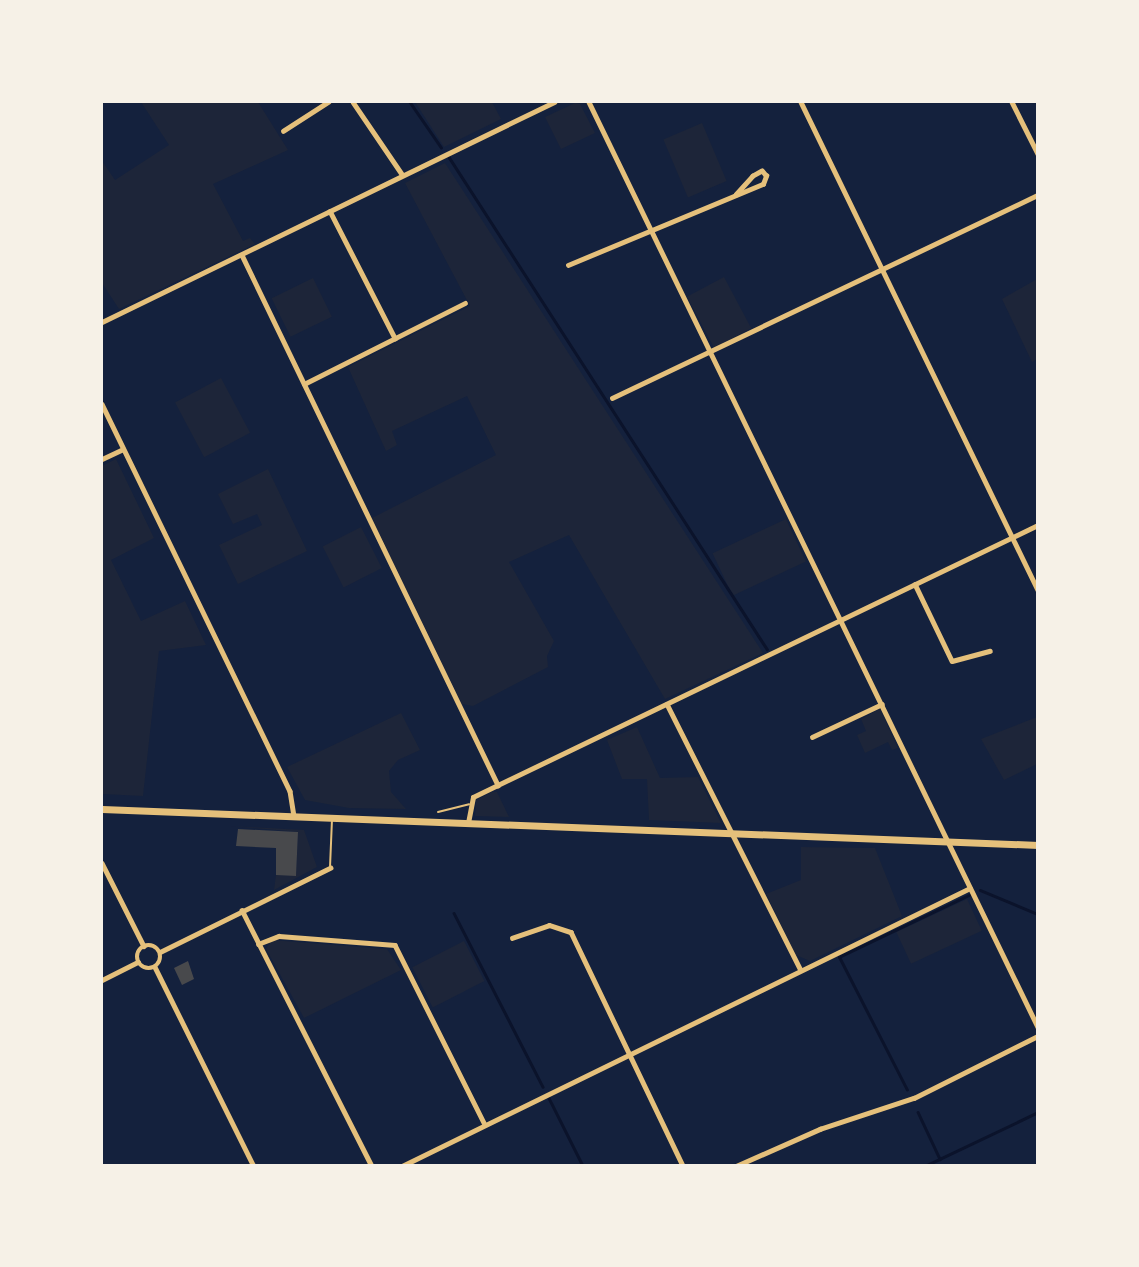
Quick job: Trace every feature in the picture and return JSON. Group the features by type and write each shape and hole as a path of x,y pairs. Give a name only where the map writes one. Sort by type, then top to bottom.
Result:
{"main road":[{"path":"102,809 294,817 332,823 730,832 1038,845"}],"street":[{"path":"283,131 328,102"},
{"path":"353,102 402,174"},
{"path":"102,322 554,102"},
{"path":"589,102 1038,1027"},
{"path":"800,102 1038,590"},
{"path":"1012,102 1038,154"},
{"path":"568,265 649,227 736,195 763,184 766,176 762,171 753,176 736,195"},
{"path":"612,398 1038,195"},
{"path":"330,211 396,338"},
{"path":"242,256 498,785"},
{"path":"304,384 465,303"},
{"path":"102,404 290,791 294,817"},
{"path":"102,459 123,449"},
{"path":"468,824 469,804 498,785 1038,525"},
{"path":"915,584 952,661 990,651"},
{"path":"667,704 800,969"},
{"path":"812,737 882,704"},
{"path":"102,863 144,946 160,951 330,868"},
{"path":"402,1166 484,1123 970,888"},
{"path":"242,910 372,1166"},
{"path":"512,938 549,925 571,932 627,1054 683,1166"},
{"path":"258,944 279,936 395,945 484,1123"},
{"path":"144,946 138,953 138,962 145,968 155,967"},
{"path":"160,951 155,967 254,1166"},
{"path":"102,980 138,962"},
{"path":"736,1166 820,1129 920,1095 1038,1036"}],"lane":[{"path":"438,812 469,804"},
{"path":"330,868 332,823"}],"shaded area":[{"path":"141,102 258,102 288,150 213,184 243,241 250,238 255,244 119,309 102,283 102,161 115,180 169,145"},
{"path":"415,102 492,102 501,119 444,147"},
{"path":"575,103 580,104 595,133 561,149 545,117"},
{"path":"702,123 727,181 688,197 663,139"},
{"path":"445,163 763,653 665,699 569,535 509,562 554,641 547,656 548,667 473,706 462,704 372,518 496,455 467,396 392,431 397,445 386,451 348,367 470,306 405,183"},
{"path":"724,277 751,328 714,348 687,297"},
{"path":"313,278 332,317 291,337 272,298"},
{"path":"1037,279 1037,359 1032,362 1002,299"},
{"path":"221,378 250,433 204,457 175,402"},
{"path":"116,459 154,538 111,560 141,621 185,601 206,645 159,651 143,796 102,794 102,466"},
{"path":"268,469 307,551 238,584 219,545 262,525 257,514 233,524 218,494"},
{"path":"786,519 806,562 732,596 713,553"},
{"path":"361,527 382,568 344,588 323,547"},
{"path":"880,709 898,748 892,750 888,742 865,753 857,735 866,731 861,719"},
{"path":"401,713 420,750 398,760 389,771 391,792 406,809 349,808 305,800 287,767"},
{"path":"1037,717 1037,764 1004,780 981,739"},
{"path":"637,727 660,778 698,777 721,823 649,820 647,779 622,779 607,740"},
{"path":"497,792 509,817 475,816 476,800"},
{"path":"230,826 304,830 317,867 274,890 276,875 296,875 298,832"},
{"path":"801,847 875,848 902,916 810,961 796,955 766,894 801,880"},
{"path":"967,899 982,931 911,964 896,932"},
{"path":"271,940 387,949 401,970 304,1018 266,949"},
{"path":"464,941 484,981 433,1007 412,967"}],"building":[{"path":"238,829 298,832 296,876 276,875 276,848 236,846"},
{"path":"188,961 194,979 182,985 174,968"}],"waterway":[{"path":"410,102 441,147"},
{"path":"449,157 767,649"},
{"path":"980,890 1038,914"},
{"path":"907,1090 839,957 969,895"},
{"path":"454,913 543,1087"},
{"path":"549,1098 583,1166"},
{"path":"918,1112 940,1159"},
{"path":"925,1166 1038,1112"}]}
